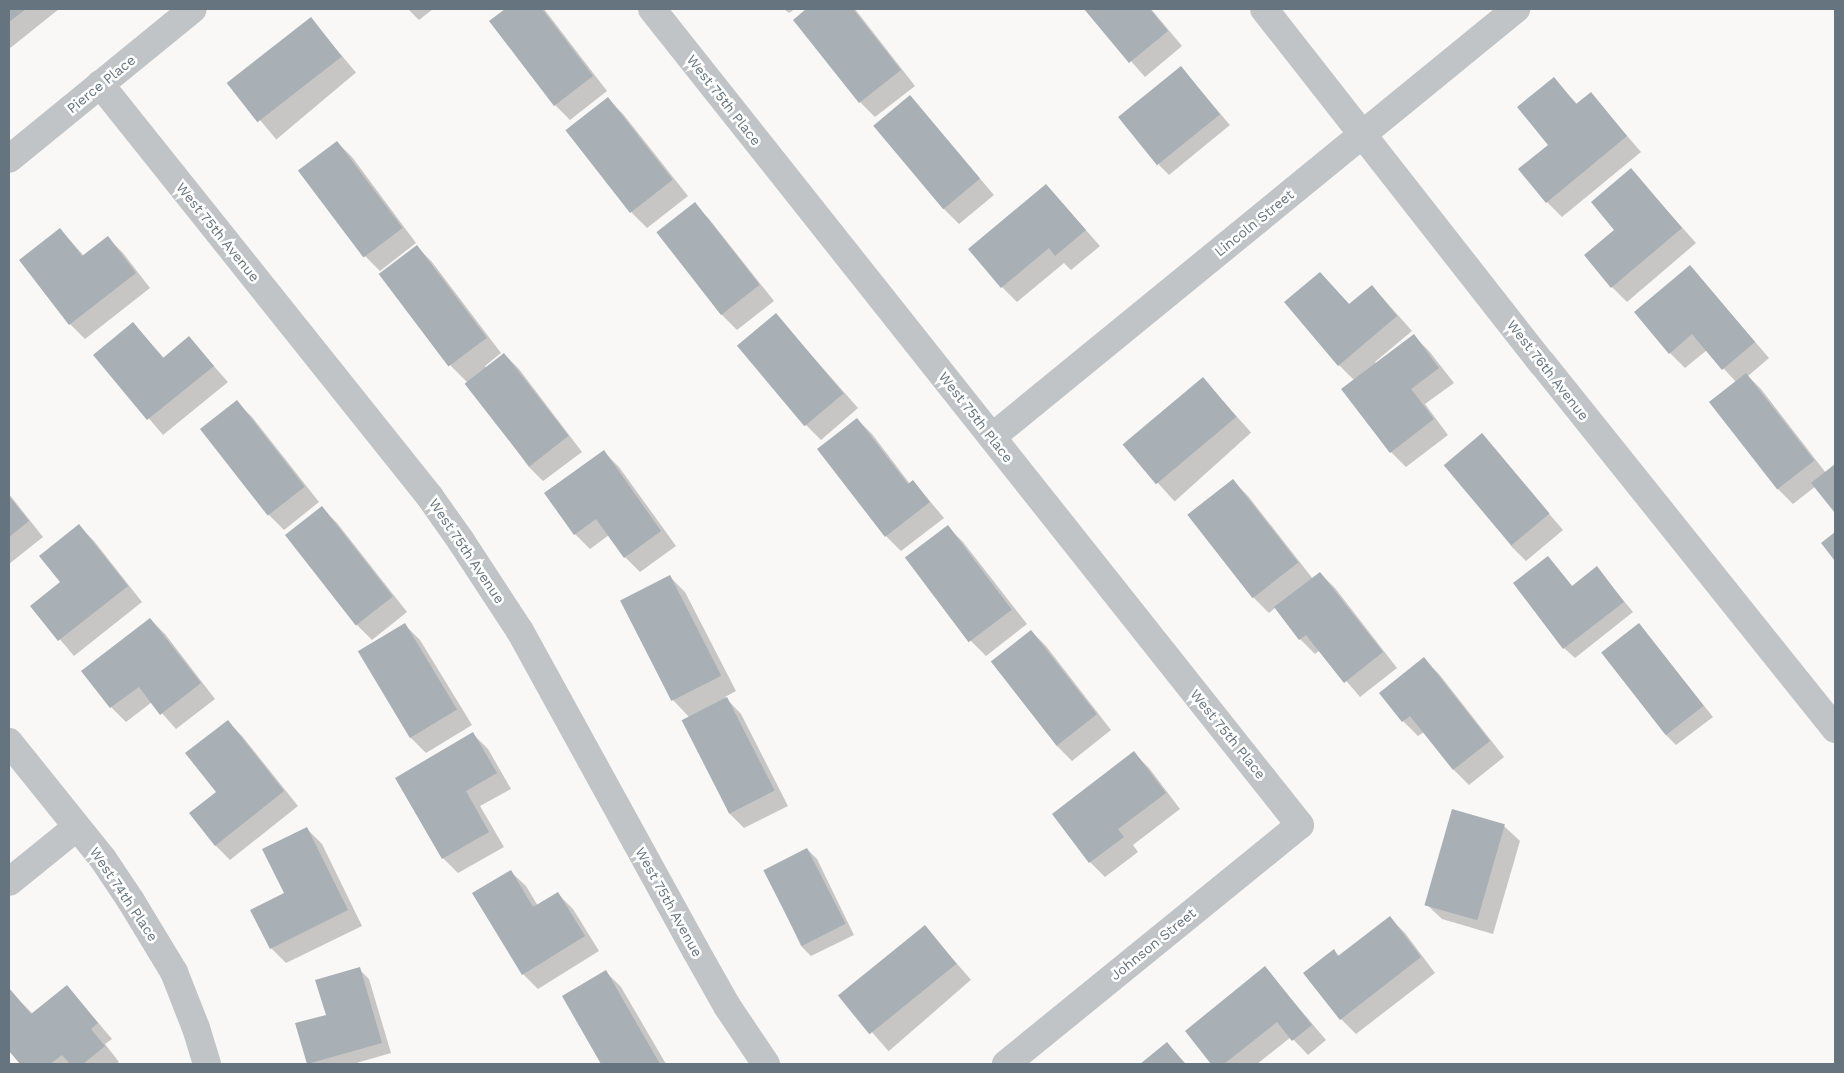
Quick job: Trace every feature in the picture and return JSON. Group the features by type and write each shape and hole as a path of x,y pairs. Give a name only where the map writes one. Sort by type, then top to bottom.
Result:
{"street":[{"name":"Pierce Place","path":"9,159 193,9"},
{"name":"West 75th Place","path":"652,9 1300,825"},
{"name":"West 76th Avenue","path":"1264,9 1542,363 1835,729"},
{"name":"Lincoln Street","path":"992,438 1516,9"},
{"name":"West 75th Avenue","path":"100,84 430,497 461,540 520,631 727,1006 766,1064"},
{"name":"West 74th Place","path":"9,742 103,859 174,972 196,1028 207,1064"},
{"name":"Johnson Street","path":"1006,1064 1300,825"},
{"path":"9,882 77,827"}],"building":[{"path":"9,9 26,9 9,22"},
{"path":"505,9 542,9 593,76 554,106 489,21"},
{"path":"806,9 853,9 901,70 859,103 793,20"},
{"path":"1084,9 1150,9 1168,31 1129,63"},
{"path":"311,17 342,56 257,122 227,83"},
{"path":"1181,66 1220,114 1157,165 1118,117"},
{"path":"1554,77 1576,104 1591,92 1627,136 1546,203 1518,169 1548,145 1517,107"},
{"path":"910,95 980,178 943,209 873,126"},
{"path":"608,97 673,180 630,213 565,130"},
{"path":"337,141 403,228 363,258 298,170"},
{"path":"1631,168 1682,228 1611,288 1584,255 1614,230 1591,202"},
{"path":"1046,184 1086,230 1055,256 1049,248 1001,288 968,249"},
{"path":"695,202 760,285 721,315 656,232"},
{"path":"60,228 82,256 108,236 136,273 69,325 19,260"},
{"path":"417,245 487,338 448,367 379,274"},
{"path":"1690,265 1755,342 1722,370 1692,334 1669,354 1634,312"},
{"path":"1320,272 1349,304 1372,285 1397,316 1338,366 1284,302"},
{"path":"776,313 843,393 804,426 737,346"},
{"path":"133,322 163,358 189,336 214,366 147,420 93,355"},
{"path":"1414,334 1439,368 1411,389 1434,419 1390,453 1341,389"},
{"path":"504,353 569,436 529,467 465,384"},
{"path":"1746,373 1814,460 1777,489 1709,402"},
{"path":"1203,377 1236,417 1156,484 1123,444"},
{"path":"237,400 305,487 268,516 200,429"},
{"path":"857,418 908,484 913,480 930,502 885,537 817,449"},
{"path":"1482,433 1549,513 1511,546 1444,465"},
{"path":"604,450 661,531 624,558 596,519 574,535 544,493"},
{"path":"1835,464 1835,513 1811,483"},
{"path":"1233,479 1298,563 1253,598 1187,515"},
{"path":"9,496 29,521 9,537"},
{"path":"322,506 393,597 356,626 285,535"},
{"path":"79,524 128,586 58,641 30,606 60,582 39,556"},
{"path":"948,525 1012,610 969,642 905,557"},
{"path":"1835,532 1835,561 1821,543"},
{"path":"1548,556 1572,586 1597,566 1624,602 1563,649 1513,583"},
{"path":"1320,572 1383,652 1344,683 1306,635 1299,640 1274,607"},
{"path":"670,575 721,676 671,701 620,600"},
{"path":"150,618 201,683 160,715 139,687 110,708 81,671"},
{"path":"405,623 457,710 410,738 358,651"},
{"path":"1639,623 1704,706 1666,735 1601,653"},
{"path":"1031,630 1097,714 1057,746 991,661"},
{"path":"1424,657 1490,741 1453,770 1410,716 1402,722 1379,693"},
{"path":"727,697 775,791 729,814 682,720"},
{"path":"228,720 284,791 215,846 189,813 216,792 185,753"},
{"path":"473,732 497,773 466,791 489,832 442,859 395,778"},
{"path":"1134,751 1166,793 1118,829 1124,837 1089,863 1052,814"},
{"path":"1452,809 1505,824 1477,920 1424,905"},
{"path":"307,827 348,910 270,949 250,910 284,893 262,849"},
{"path":"807,848 846,924 802,946 763,870"},
{"path":"511,870 533,907 558,892 585,936 522,975 472,893"},
{"path":"1390,916 1421,957 1340,1020 1303,973 1334,949 1338,956"},
{"path":"925,925 956,964 869,1034 838,995"},
{"path":"1265,966 1312,1025 1292,1041 1277,1022 1224,1064 1211,1064 1185,1031"},
{"path":"360,967 382,1043 307,1064 295,1023 326,1015 315,980"},
{"path":"606,970 660,1064 601,1064 562,996"},
{"path":"67,985 98,1023 91,1029 105,1046 83,1064 70,1064 62,1055 50,1064 20,1064 9,1051 9,988 31,1014"},
{"path":"1167,1042 1185,1064 1140,1064"}]}
